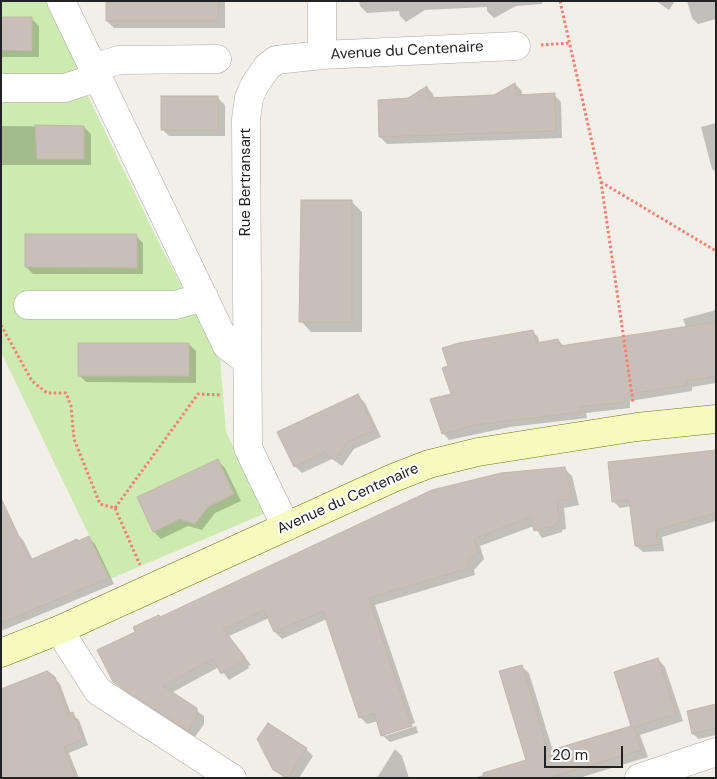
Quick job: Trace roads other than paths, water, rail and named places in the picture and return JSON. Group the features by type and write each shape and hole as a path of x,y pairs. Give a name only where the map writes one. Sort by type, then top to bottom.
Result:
{"main road":[{"name":"Avenue du Centenaire","path":"1,653 59,630 286,526 429,464 478,452 637,427 716,419"}],"street":[{"path":"61,1 227,346 246,360"},
{"name":"Avenue du Centenaire","path":"322,1 322,55 516,46"},
{"name":"Rue Bertransart","path":"286,526 248,448 246,119 249,98 261,74 276,60 322,55"},
{"path":"1,88 65,88 119,60 217,59"},
{"path":"28,305 175,305 204,297"},
{"path":"59,630 98,691 232,778"},
{"path":"639,778 716,752"}]}
